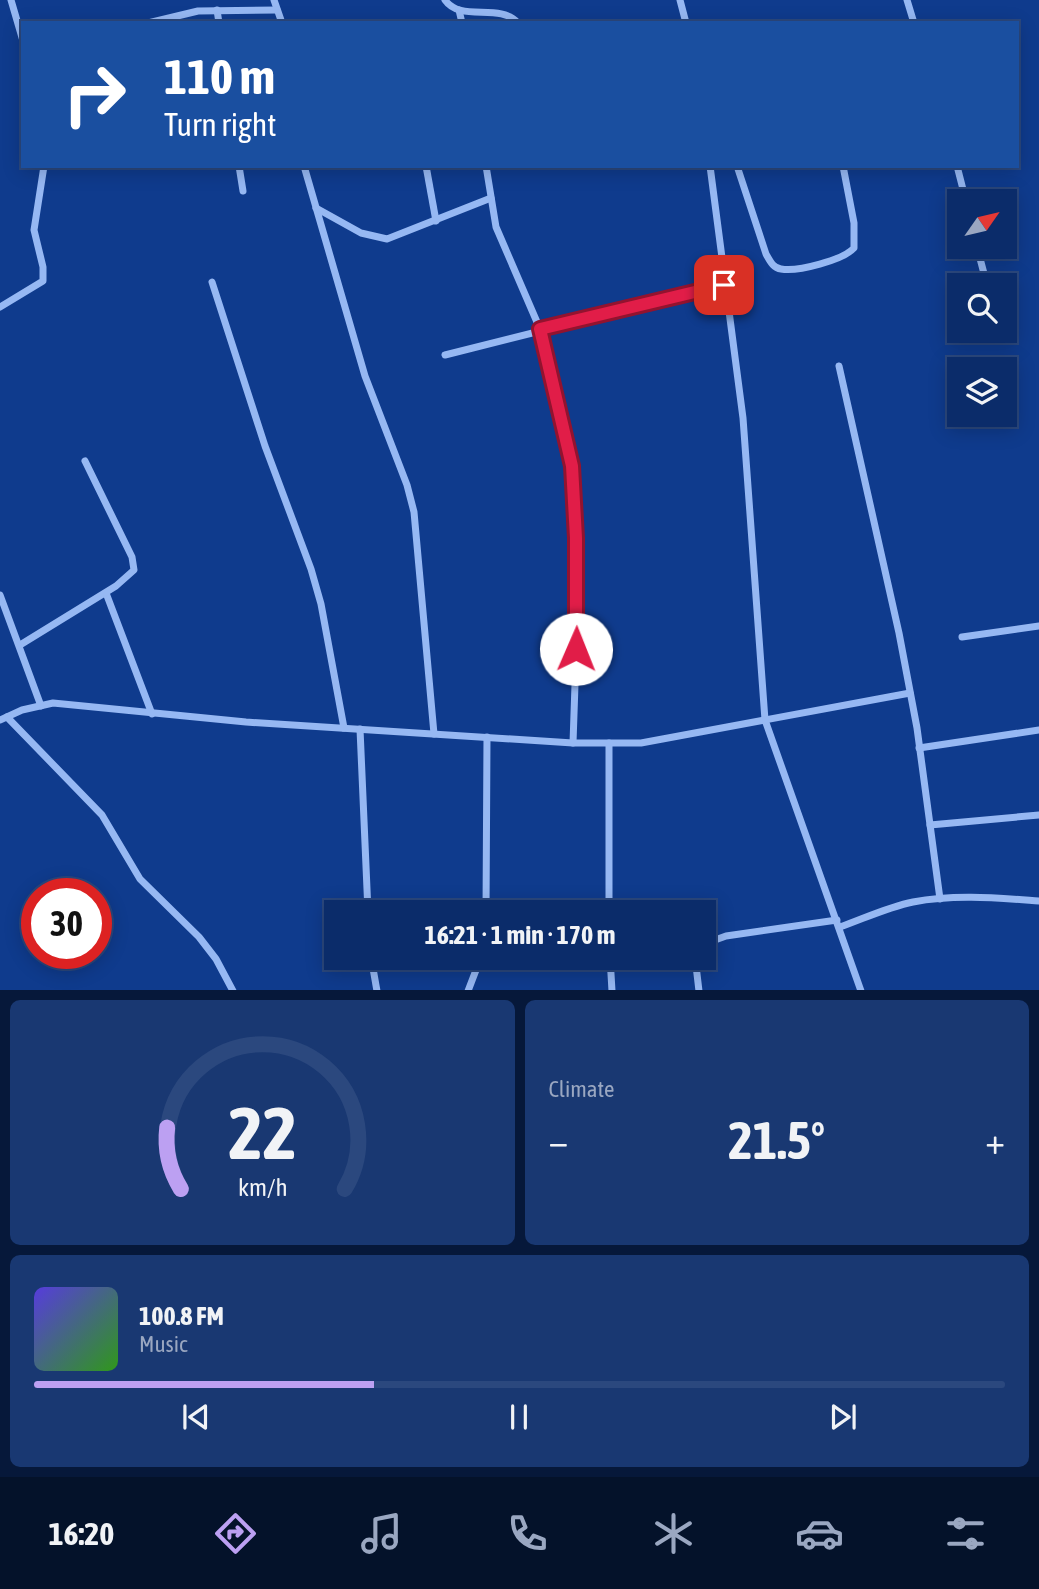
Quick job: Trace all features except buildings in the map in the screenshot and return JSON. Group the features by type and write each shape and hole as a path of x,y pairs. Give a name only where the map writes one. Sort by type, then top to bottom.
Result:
{"street":[{"path":"12,0 21,34"},
{"path":"274,0 281,21"},
{"path":"445,0 449,6 459,10 504,14 515,21"},
{"path":"680,0 685,21"},
{"path":"907,0 913,21"},
{"path":"154,21 170,16 218,10 277,10"},
{"path":"218,10 219,21"},
{"path":"459,10 462,21"},
{"path":"0,307 43,281 43,267 34,230 44,168"},
{"path":"239,168 243,191"},
{"path":"305,168 365,376 407,485 414,512 434,734"},
{"path":"426,168 436,220"},
{"path":"486,168 503,248 540,329 572,466 577,626 573,743"},
{"path":"710,168 743,418 765,720 861,990"},
{"path":"738,168 766,254 772,265 781,269 838,260 854,248 855,230 842,168"},
{"path":"958,168 963,189"},
{"path":"315,207 360,233 387,239 491,198"},
{"path":"212,282 265,446 311,569 344,728"},
{"path":"445,355 724,285"},
{"path":"839,366 910,693 940,899"},
{"path":"20,645 129,578 134,570 132,557 85,461"},
{"path":"106,593 152,714"},
{"path":"0,595 41,706"},
{"path":"962,637 1039,626"},
{"path":"233,990 216,959 199,937 140,879 102,815 4,718 53,703 152,714 344,728 609,743 654,741 910,693"},
{"path":"360,729 367,900"},
{"path":"919,748 1039,730"},
{"path":"486,900 488,737"},
{"path":"609,743 609,900"},
{"path":"930,825 1039,815"},
{"path":"716,940 726,936 839,924 909,903 940,899 968,896 1039,901"},
{"path":"373,970 377,990"},
{"path":"468,990 476,970"},
{"path":"611,970 612,990"},
{"path":"697,970 699,990"}],"route":[{"path":"576,649 576,538 572,466 564,422 540,329 724,285"}]}
